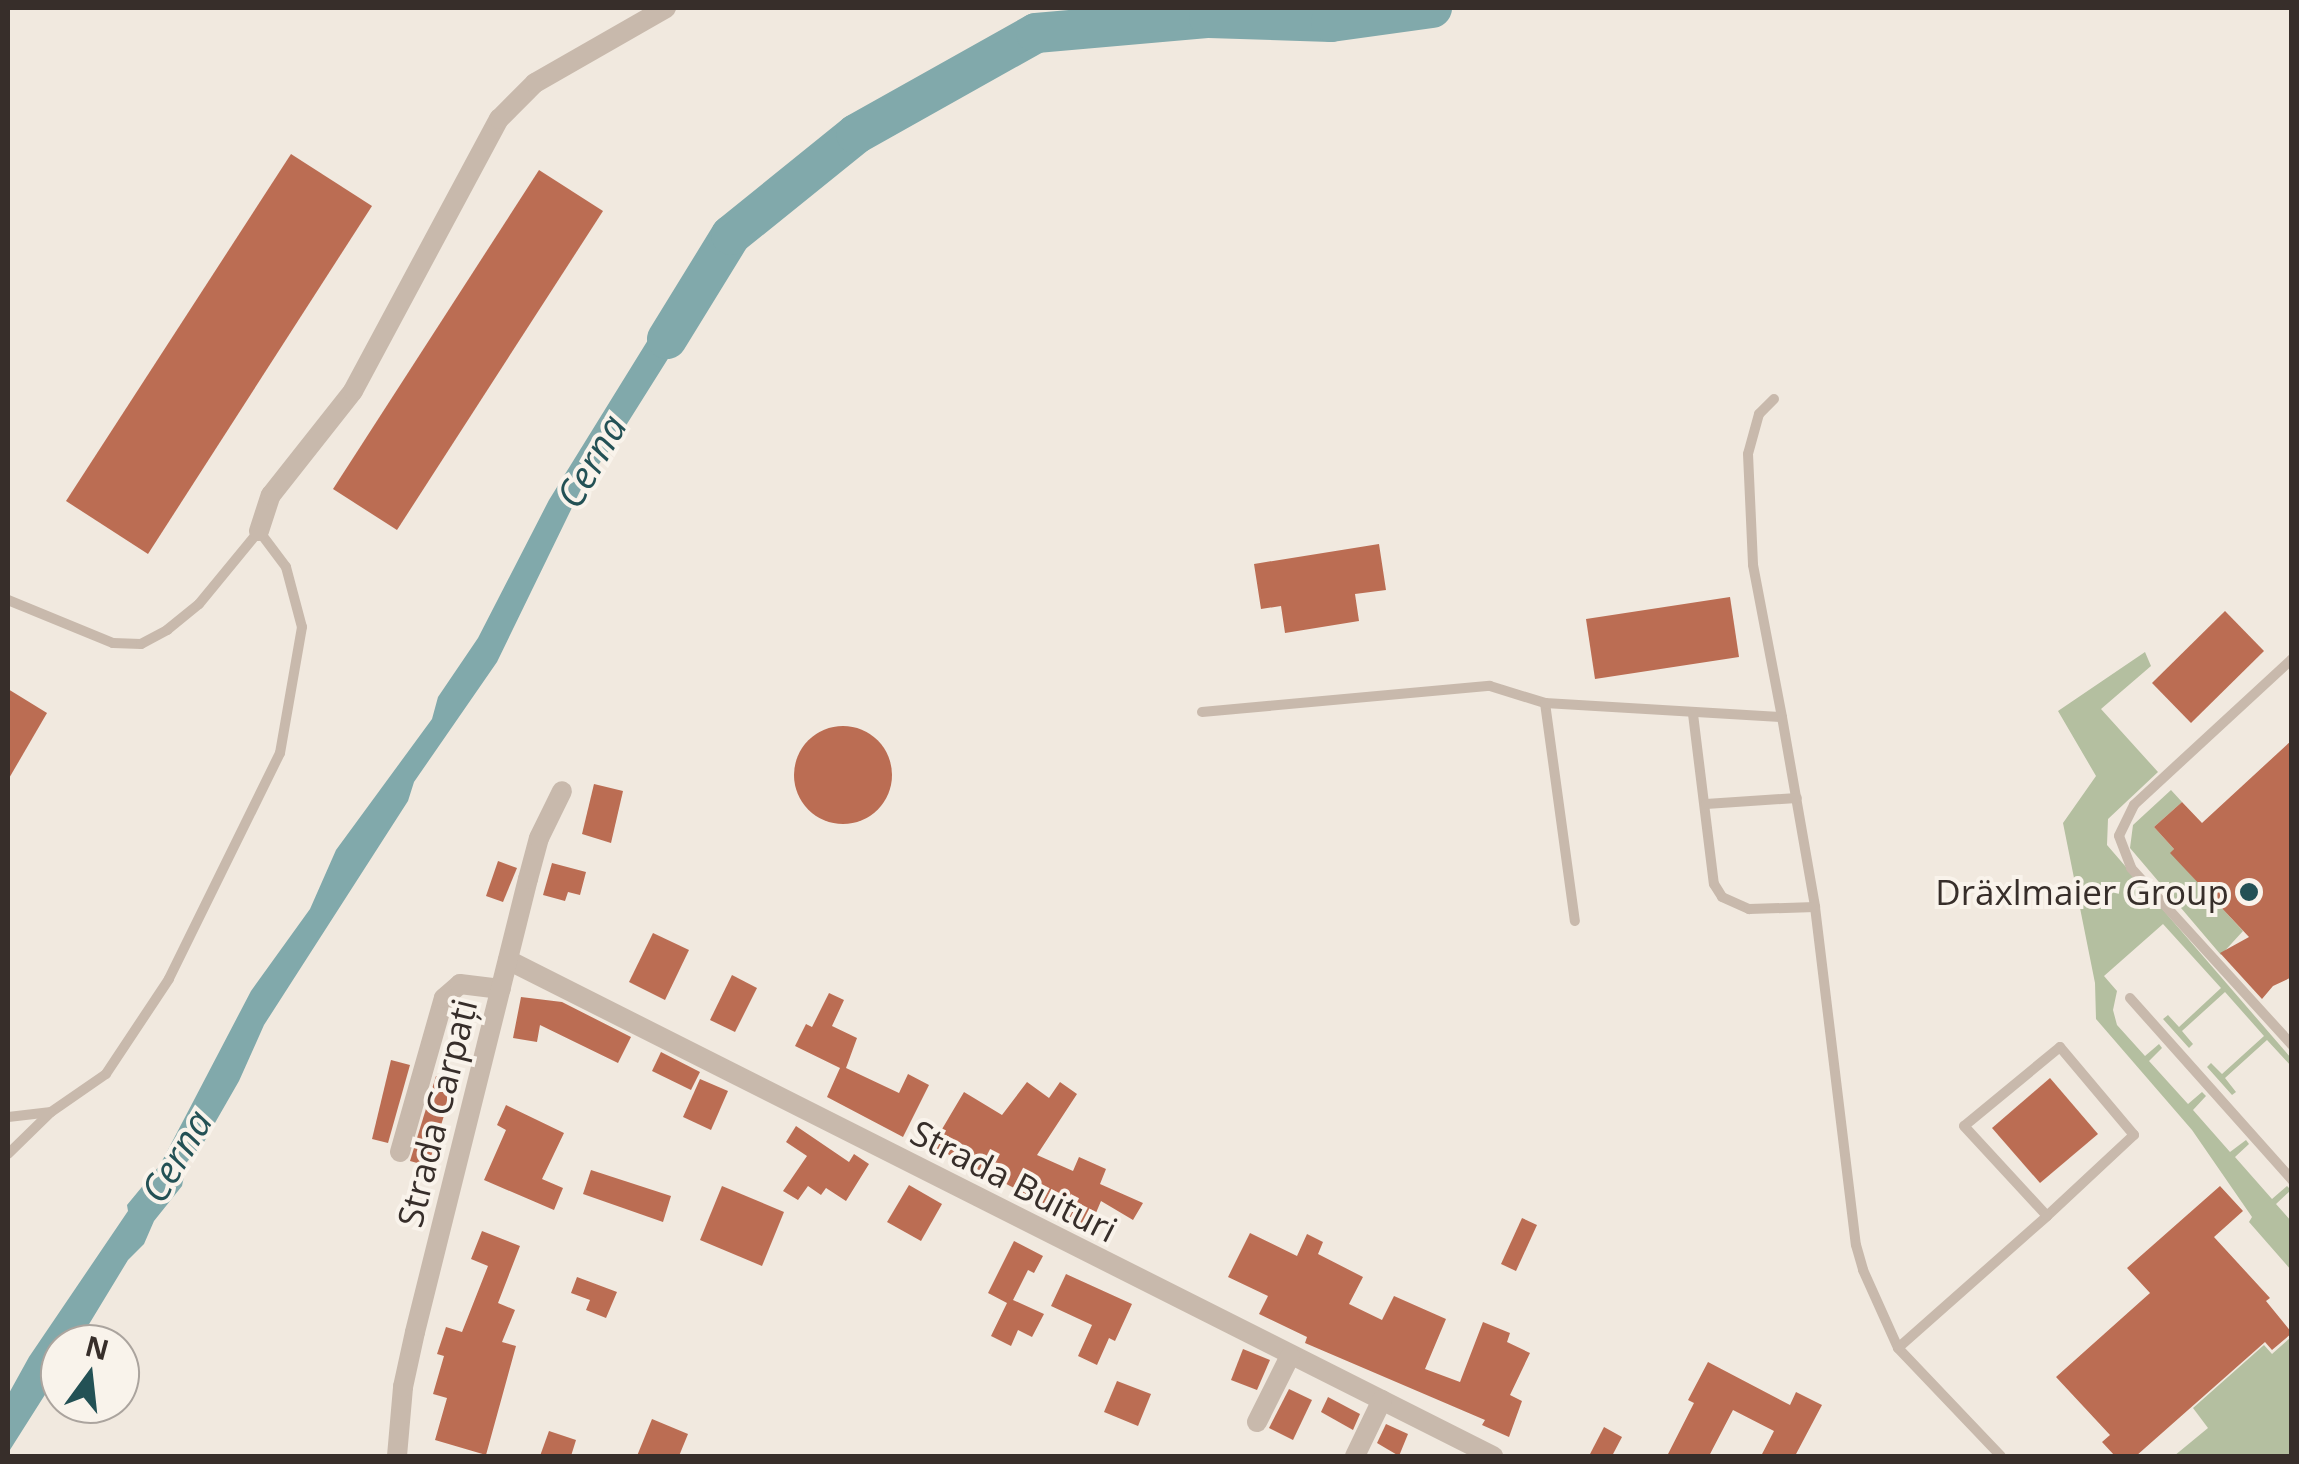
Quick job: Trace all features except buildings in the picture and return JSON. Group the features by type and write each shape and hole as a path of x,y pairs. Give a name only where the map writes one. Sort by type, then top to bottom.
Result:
{"street":[{"path":"259,531 272,496 353,391 499,120 535,84 666,8"},
{"name":"Strada Carpați","path":"398,1456 408,1361 539,838 562,792"},
{"name":"Strada Buituri","path":"508,960 1492,1456"},
{"path":"400,1152 444,998 460,984 502,990"},
{"path":"1256,1422 1290,1356"},
{"path":"1354,1456 1382,1400"}],"lane":[{"path":"1774,399 1758,414 1748,454 1754,566 1816,907 1856,1245 1898,1348 2001,1456"},
{"path":"8,600 113,642 141,644 167,630 199,604 259,531 286,567 302,627 280,752 169,979 106,1074 51,1112 8,1154"},
{"path":"2292,659 2134,805 2119,836 2131,868 2292,1044"},
{"path":"1202,712 1490,686 1546,703 1782,717"},
{"path":"1546,703 1574,921"},
{"path":"1693,714 1714,884 1722,897 1750,909 1816,907"},
{"path":"1706,804 1796,798"},
{"path":"2130,998 2292,1180"},
{"path":"1898,1348 2046,1216 2134,1134 2060,1047 1964,1126 2046,1216"},
{"path":"8,1118 51,1112"}],"green space":[{"path":"2145,652 2151,666 2101,709 2158,772 2108,819 2107,845 2291,1058 2291,1066 2267,1040 2225,1078 2236,1092 2232,1095 2207,1067 2211,1063 2222,1074 2264,1036 2225,992 2182,1031 2193,1044 2189,1048 2163,1019 2168,1015 2179,1027 2221,988 2163,924 2104,976 2117,991 2113,1010 2117,1025 2145,1056 2159,1044 2162,1048 2149,1061 2188,1104 2202,1092 2206,1096 2193,1110 2230,1152 2246,1140 2249,1144 2235,1157 2272,1199 2287,1186 2291,1190 2276,1204 2291,1221 2291,1270 2249,1222 2252,1217 2192,1130 2096,1019 2095,983 2063,823 2096,776 2058,711"},
{"path":"2171,790 2182,802 2154,827 2174,849 2171,853 2243,931 2221,955 2130,848 2133,825"},
{"path":"2291,1337 2291,1456 2174,1456 2208,1428 2193,1408 2264,1345 2272,1354"}],"water":[{"path":"682,285 703,303 615,443 583,485 497,662 414,782 408,801 264,1025 239,1081 204,1142 187,1162 182,1186 154,1221 144,1244 128,1260 89,1324 51,1324 128,1211 127,1205 160,1165 251,991 310,909 336,850 432,719 438,697 478,638 549,500"},
{"path":"40,1341 40,1403 8,1453 8,1395"}],"waterway":[{"name":"Cerna","path":"667,339 731,235 856,134 1036,33 1209,18 1331,22 1432,8"}],"place":[{"name":"Dräxlmaier Group","path":"2249,892"}]}
